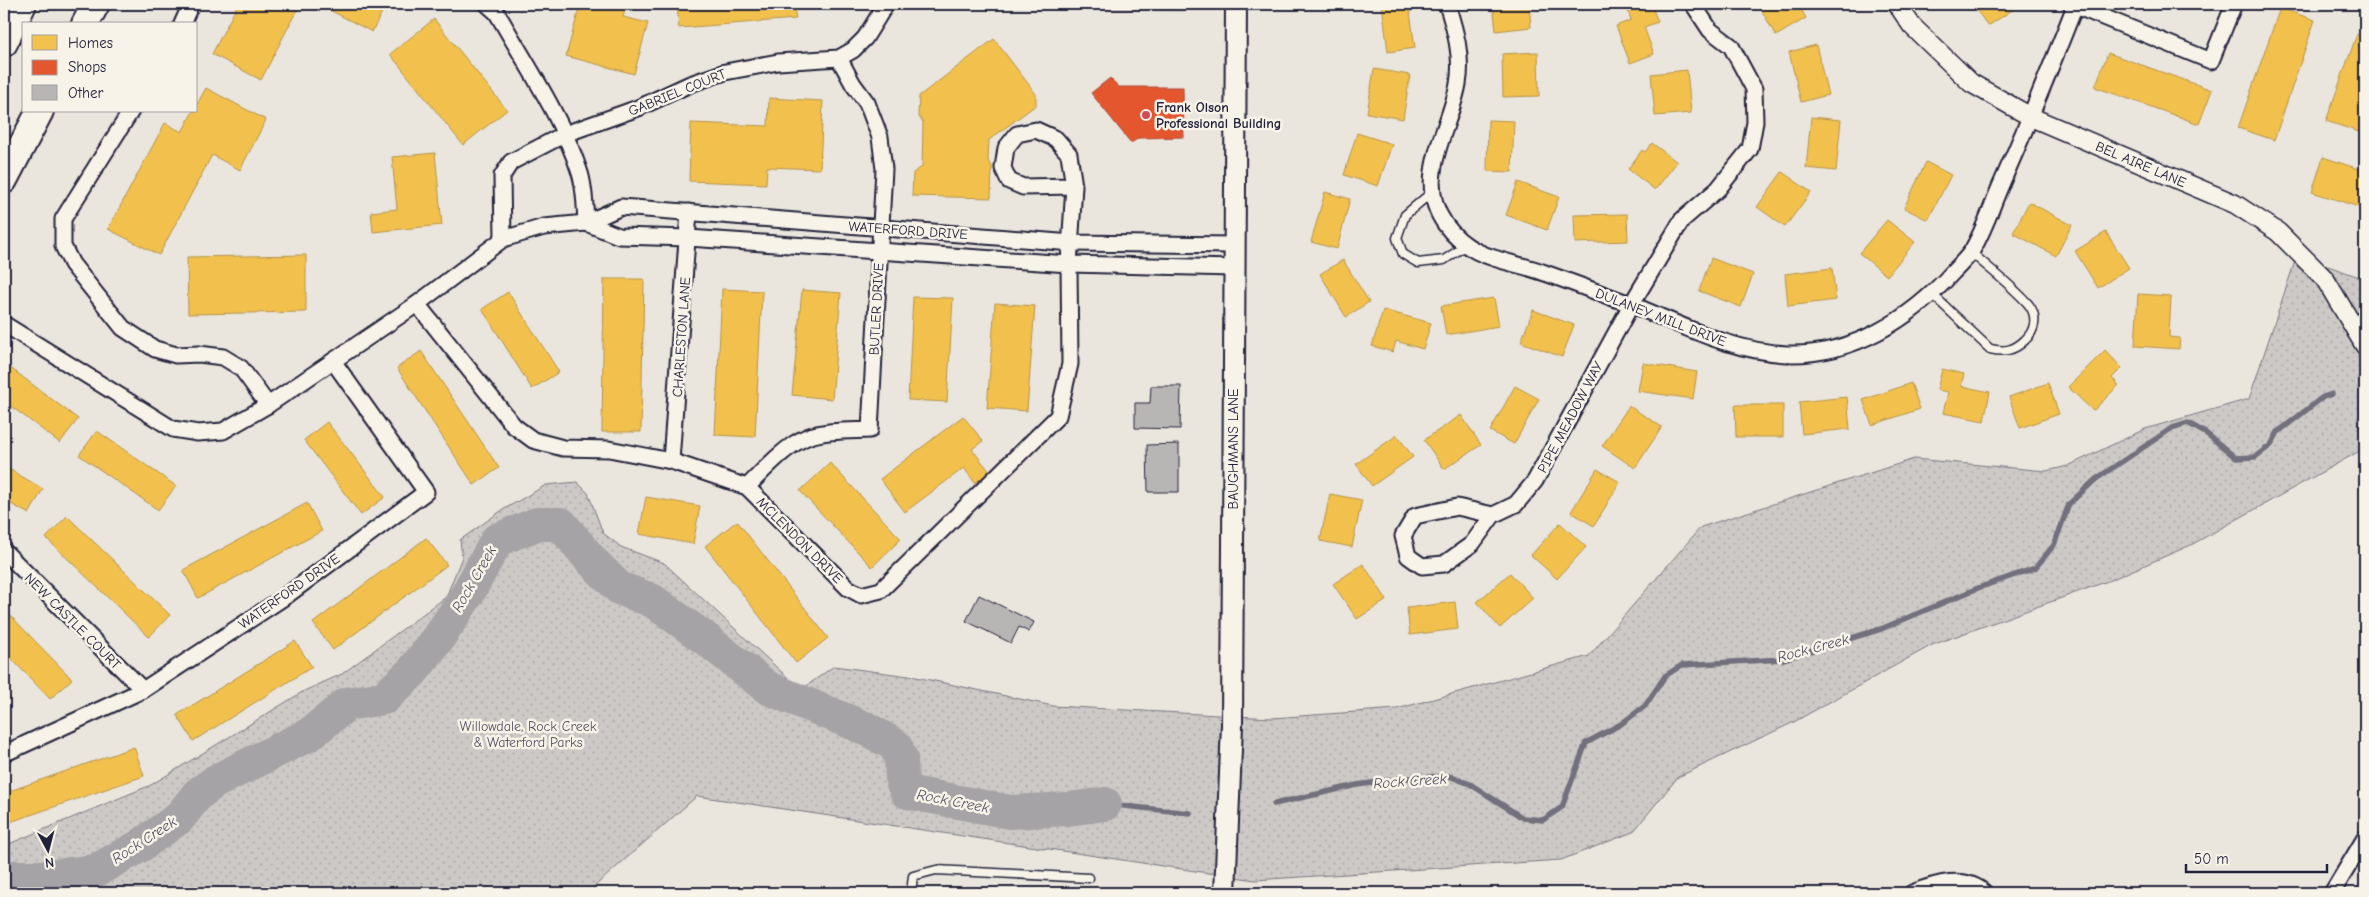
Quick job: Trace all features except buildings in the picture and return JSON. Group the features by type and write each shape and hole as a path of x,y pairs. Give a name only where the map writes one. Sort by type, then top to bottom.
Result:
{"highway":[{"path":"4,42 23,4"},
{"path":"86,22 96,4"},
{"path":"4,180 39,112"}],"main road":[{"name":"BAUGHMANS LANE","path":"1225,893 1232,725 1236,4"}],"street":[{"path":"183,22 191,4"},
{"path":"839,58 853,50 865,38 886,4"},
{"name":"DULANEY MILL DRIVE","path":"1447,4 1459,42 1458,83 1434,160 1432,192 1444,223 1465,246 1495,260 1542,271 1631,305 1704,336 1744,348 1788,354 1826,350 1862,339 1893,325 1933,295 1971,252 2031,118 2075,5"},
{"name":"PIPE MEADOW WAY","path":"1493,515 1457,507 1415,516 1402,536 1408,556 1422,566 1444,564 1472,544 1493,515 1516,504 1535,481 1631,305 1682,220 1718,189 1750,149 1755,122 1754,89 1731,46 1710,30 1693,4"},
{"name":"BEL AIRE LANE","path":"1897,4 1912,26 1971,83 2031,118 2235,204 2278,232 2325,278 2365,346"},
{"path":"2075,5 2211,61 2234,4"},
{"path":"496,7 564,134 581,175 586,223"},
{"name":"GABRIEL COURT","path":"503,239 502,176 511,162 564,134 638,108 690,84 725,72 778,62 839,58"},
{"name":"BUTLER DRIVE","path":"747,487 790,448 807,437 833,432 870,430 884,169 880,137 867,103 853,84 839,58"},
{"path":"130,112 62,219 63,246 72,264 123,328 155,349 169,353 223,357 241,368 268,405"},
{"path":"1036,130 1056,139 1069,154 1074,186 1023,187 1009,181 1003,168 1006,148 1017,134 1036,130"},
{"name":"MCLENDON DRIVE","path":"417,304 514,426 534,440 563,448 609,449 671,461 747,487 848,588 862,595 881,590 1058,416 1070,364 1069,264 1072,243 1074,186"},
{"name":"WATERFORD DRIVE","path":"4,324 173,429 198,433 222,432 268,405 417,304 503,239 544,227 586,223 621,207 1072,243 1234,245"},
{"name":"CHARLESTON LANE","path":"671,461 689,212"},
{"name":"WATERFORD DRIVE","path":"586,223 619,236 688,238 879,253 1069,264 1234,268"},
{"name":"WATERFORD DRIVE","path":"4,752 10,751 143,690 286,596 426,492 333,361"},
{"name":"NEW CASTLE COURT","path":"4,551 143,690"},
{"path":"2332,893 2365,838"},
{"path":"1912,893 1953,881 1979,888 1985,893"}],"lane":[{"path":"1432,192 1405,215 1397,238 1403,254 1418,263 1444,260 1465,246"},
{"path":"1933,295 1990,349 2001,352 2012,350 2033,331 2035,322 2030,306 1971,252"},
{"path":"911,893 913,876 936,870 1089,878"}],"shaded area":[{"path":"1033,4 1186,4 1186,12 1036,7"}],"green space":[{"name":"Willowdale, Rock Creek & Waterford Parks","path":"2297,255 2365,279 2365,442 2358,452 2191,545 2108,581 1932,645 1792,723 1678,777 1633,832 1561,860 1255,880 697,796 587,893 4,893 4,846 151,785 304,691 342,674 446,597 462,557 460,540 501,511 546,485 577,482 588,493 603,533 621,547 664,563 801,690 834,666 916,677 1053,706 1272,718 1397,709 1589,656 1701,527 1914,459 2046,471 2068,466 2145,429 2249,399"}],"waterway":[{"name":"Rock Creek","path":"1274,804 1357,785 1407,778 1449,776 1470,784 1523,818 1543,820 1562,807 1586,743 1621,724 1645,706 1665,676 1682,665 1783,659 1881,629 1978,588 2035,568 2054,545 2069,504 2096,479 2172,428 2188,423 2207,434 2236,458 2255,457 2271,445 2278,432 2323,397 2332,394"},
{"name":"Rock Creek","path":"4,877 47,877 95,871 140,846 179,818 198,794 216,781 310,734 347,704 384,698 412,672 437,640 467,595 497,540 537,524 561,524 591,560 619,588 653,601 768,688 867,729 895,745 901,758 902,781 907,792 1010,812 1068,809 1105,804"},
{"name":"Rock Creek","path":"1105,804 1190,813"}],"place":[{"name":"Frank Olson Professional Building","path":"1146,115"}]}
